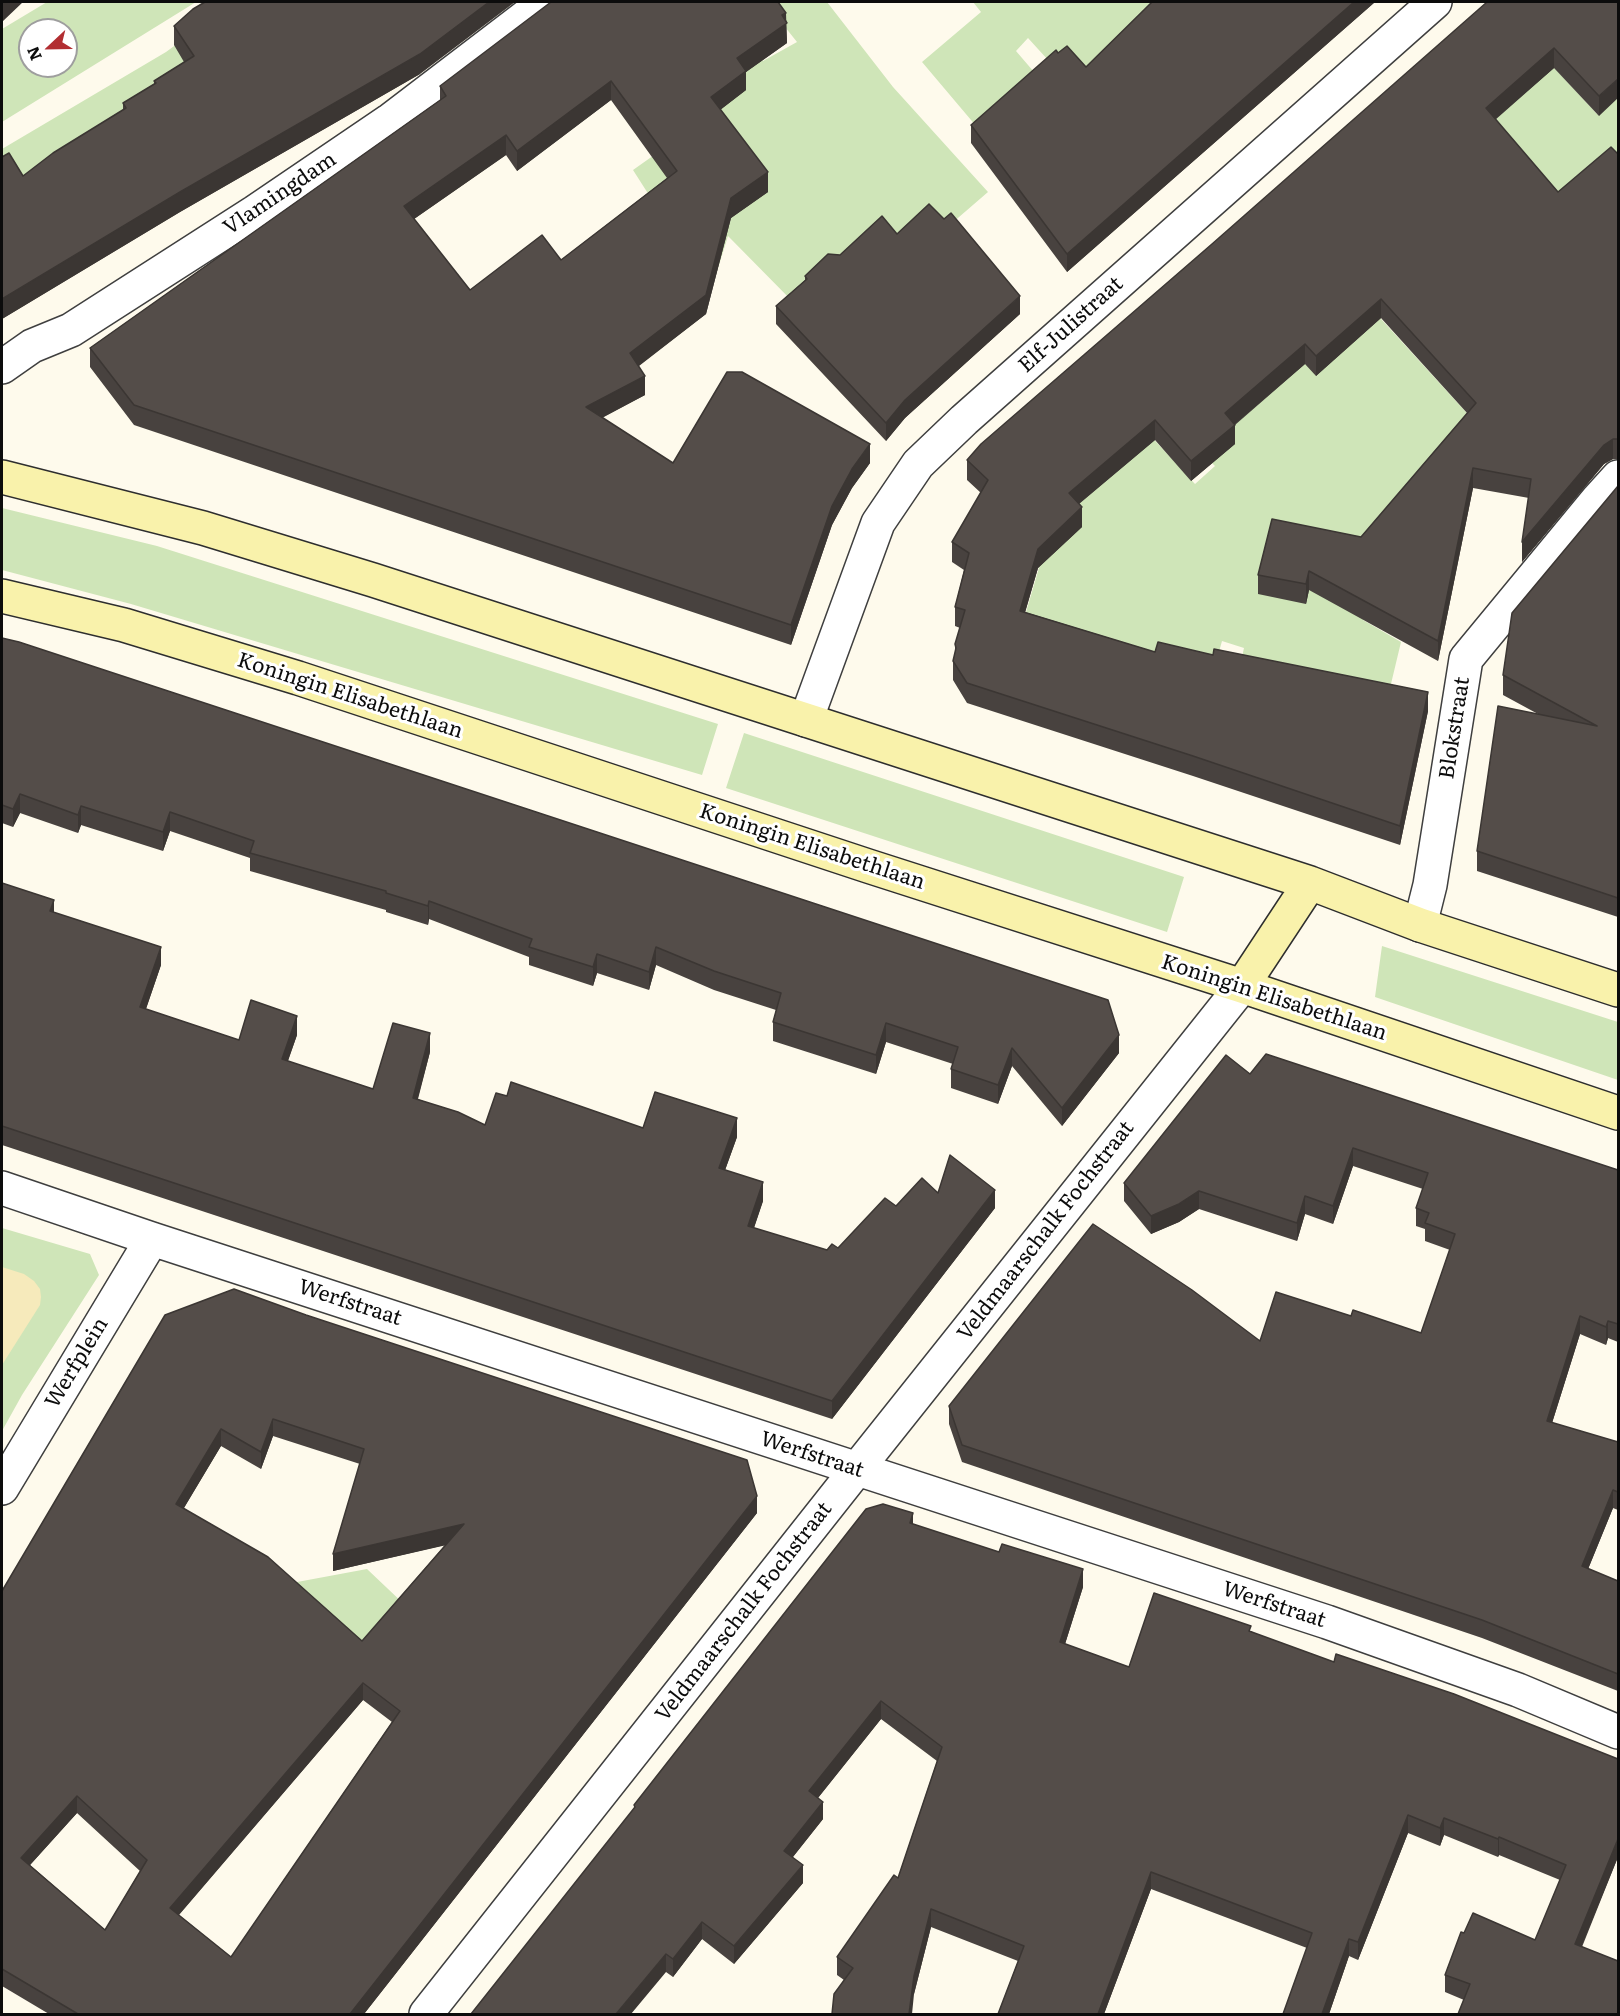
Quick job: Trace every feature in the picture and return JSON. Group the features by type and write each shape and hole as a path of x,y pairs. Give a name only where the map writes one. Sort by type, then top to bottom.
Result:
{"main road":[{"path":"2,477 203,528 1310,883 1420,925 1618,990"},
{"name":"Koningin Elisabethlaan","path":"2,596 124,626 298,678 1242,986 1618,1113"},
{"path":"1242,986 1310,883"}],"street":[{"name":"Vlamingdam","path":"2,367 32,346 71,330 255,212 389,120 545,2"},
{"name":"Elf-Julistraat","path":"806,720 878,523 918,464 964,420 1435,2"},
{"name":"Blokstraat","path":"1420,925 1430,885 1466,659 1618,477"},
{"name":"Veldmaarschalk Fochstraat","path":"426,2014 1242,986"},
{"name":"Werfstraat","path":"2,1188 1327,1622 1518,1690 1618,1732"},
{"name":"Werfplein","path":"2,1488 152,1239"}],"green space":[{"path":"47,2 196,2 78,75 78,18 20,18"},
{"path":"234,2 310,2 29,187 2,177 2,149 166,52"},
{"path":"765,2 827,2 893,87 988,192 944,230 797,306 728,236 714,281 656,206 633,170 681,136 745,33 763,61 797,42"},
{"path":"973,2 1170,2 1150,68 1058,71 1028,38 1016,51 1040,79 982,133 922,62 981,12"},
{"path":"18,19 18,78 73,78 2,122 2,29"},
{"path":"1546,59 1597,114 1618,98 1618,173 1559,213 1477,136 1537,82"},
{"path":"1371,308 1476,423 1363,620 1401,642 1385,709 1236,684 1244,648 1222,641 1204,706 1014,653 1041,561 1064,506 1147,432 1195,484 1215,466 1212,463 1212,418 1305,364"},
{"path":"2,508 157,546 718,724 702,775 131,604 2,570"},
{"path":"744,733 1184,877 1167,932 726,788"},
{"path":"1382,946 1618,1022 1618,1080 1375,997"},
{"path":"2,1228 90,1254 99,1275 22,1395 2,1431"},
{"path":"367,1569 406,1606 360,1659 281,1585"}],"sand":[{"path":"2,1267 24,1274 34,1281 40,1289 41,1297 40,1305 2,1365"}],"building":[{"path":"205,2 489,2 420,54 180,192 2,299 2,157 9,153 23,176 53,153 126,108 123,103 194,56 174,26 193,9"},
{"path":"551,2 778,2 786,13 782,15 787,23 737,58 746,71 711,97 768,172 731,198 706,295 630,353 645,376 586,407 673,463 727,372 742,372 870,444 852,469 832,506 791,625 134,405 90,348 446,96 440,86","holes":["611,81 677,171 561,260 542,235 470,290 404,206 506,135 517,151"]},
{"path":"1152,2 1354,2 1067,254 971,125 1056,50 1058,53 1067,46 1086,67"},
{"path":"1487,2 1618,2 1618,79 1599,96 1554,48 1486,108 1558,192 1611,147 1618,154 1618,439 1613,439 1604,445 1522,542 1531,479 1473,468 1438,641 1309,571 1306,584 1258,575 1272,519 1361,537 1476,403 1381,299 1316,356 1305,344 1225,413 1235,425 1191,461 1155,420 1069,493 1082,507 1038,549 1020,611 1155,652 1158,642 1213,655 1214,649 1428,692 1400,826 967,683 953,661 955,644 965,610 955,607 969,553 952,542 988,480 967,460 981,444"},
{"path":"929,204 944,219 951,213 1020,296 905,400 886,423 776,306 807,279 805,276 828,254 840,255 882,216 897,234"},
{"path":"1618,486 1618,898 1477,851 1498,706 1597,726 1503,675 1512,613"},
{"path":"2,638 1108,1000 1119,1035 1062,1108 1012,1048 998,1085 951,1069 958,1047 886,1023 876,1055 773,1022 781,993 714,971 656,947 649,972 597,954 593,967 529,947 532,939 429,901 428,906 386,893 386,891 250,853 254,841 170,812 163,832 81,806 78,815 20,794 13,809 2,805"},
{"path":"2,883 54,900 50,911 161,947 140,1007 239,1040 251,1000 297,1016 282,1059 373,1089 393,1023 430,1033 413,1098 458,1112 485,1125 496,1093 507,1096 511,1082 643,1128 655,1092 737,1118 719,1168 763,1182 748,1226 827,1250 832,1244 838,1248 885,1198 896,1206 922,1178 938,1193 950,1155 995,1190 832,1401 2,1126"},
{"path":"1266,1054 1618,1170 1618,1324 1608,1321 1606,1327 1580,1316 1547,1421 1618,1442 1618,1492 1613,1490 1582,1566 1618,1581 1618,1674 1482,1620 962,1445 949,1406 1093,1224 1192,1290 1260,1341 1276,1292 1351,1316 1353,1310 1421,1333 1455,1234 1425,1223 1429,1213 1416,1208 1428,1173 1353,1148 1333,1206 1305,1196 1297,1223 1199,1191 1179,1204 1151,1216 1124,1183 1226,1055 1250,1074"},
{"path":"234,1289 306,1315 747,1460 757,1496 350,2014 78,2014 2,1969 2,1591 165,1315","holes":["273,1419 364,1449 333,1554 464,1524 362,1641 268,1557 176,1504 221,1429 261,1452","363,1683 400,1711 231,1957 170,1908","77,1796 147,1860 105,1930 21,1858"]},
{"path":"883,1504 913,1513 910,1523 999,1552 1002,1544 1083,1569 1060,1642 1129,1667 1154,1593 1251,1626 1249,1631 1334,1662 1336,1654 1454,1694 1618,1759 1618,1839 1575,1944 1618,1961 1618,2014 1458,2014 1470,1984 1445,1975 1461,1932 1464,1933 1473,1913 1535,1940 1566,1865 1499,1837 1498,1839 1444,1818 1440,1828 1408,1815 1358,1942 1349,1939 1322,2014 1283,2014 1312,1933 1151,1872 1098,2014 998,2014 1024,1946 931,1909 914,1976 909,2014 832,2014 834,1994 853,1968 837,1957 894,1875 898,1878 942,1747 881,1701 809,1791 823,1802 784,1851 803,1865 734,1946 702,1922 673,1959 666,1954 616,2014 471,2014 866,1509"}]}
